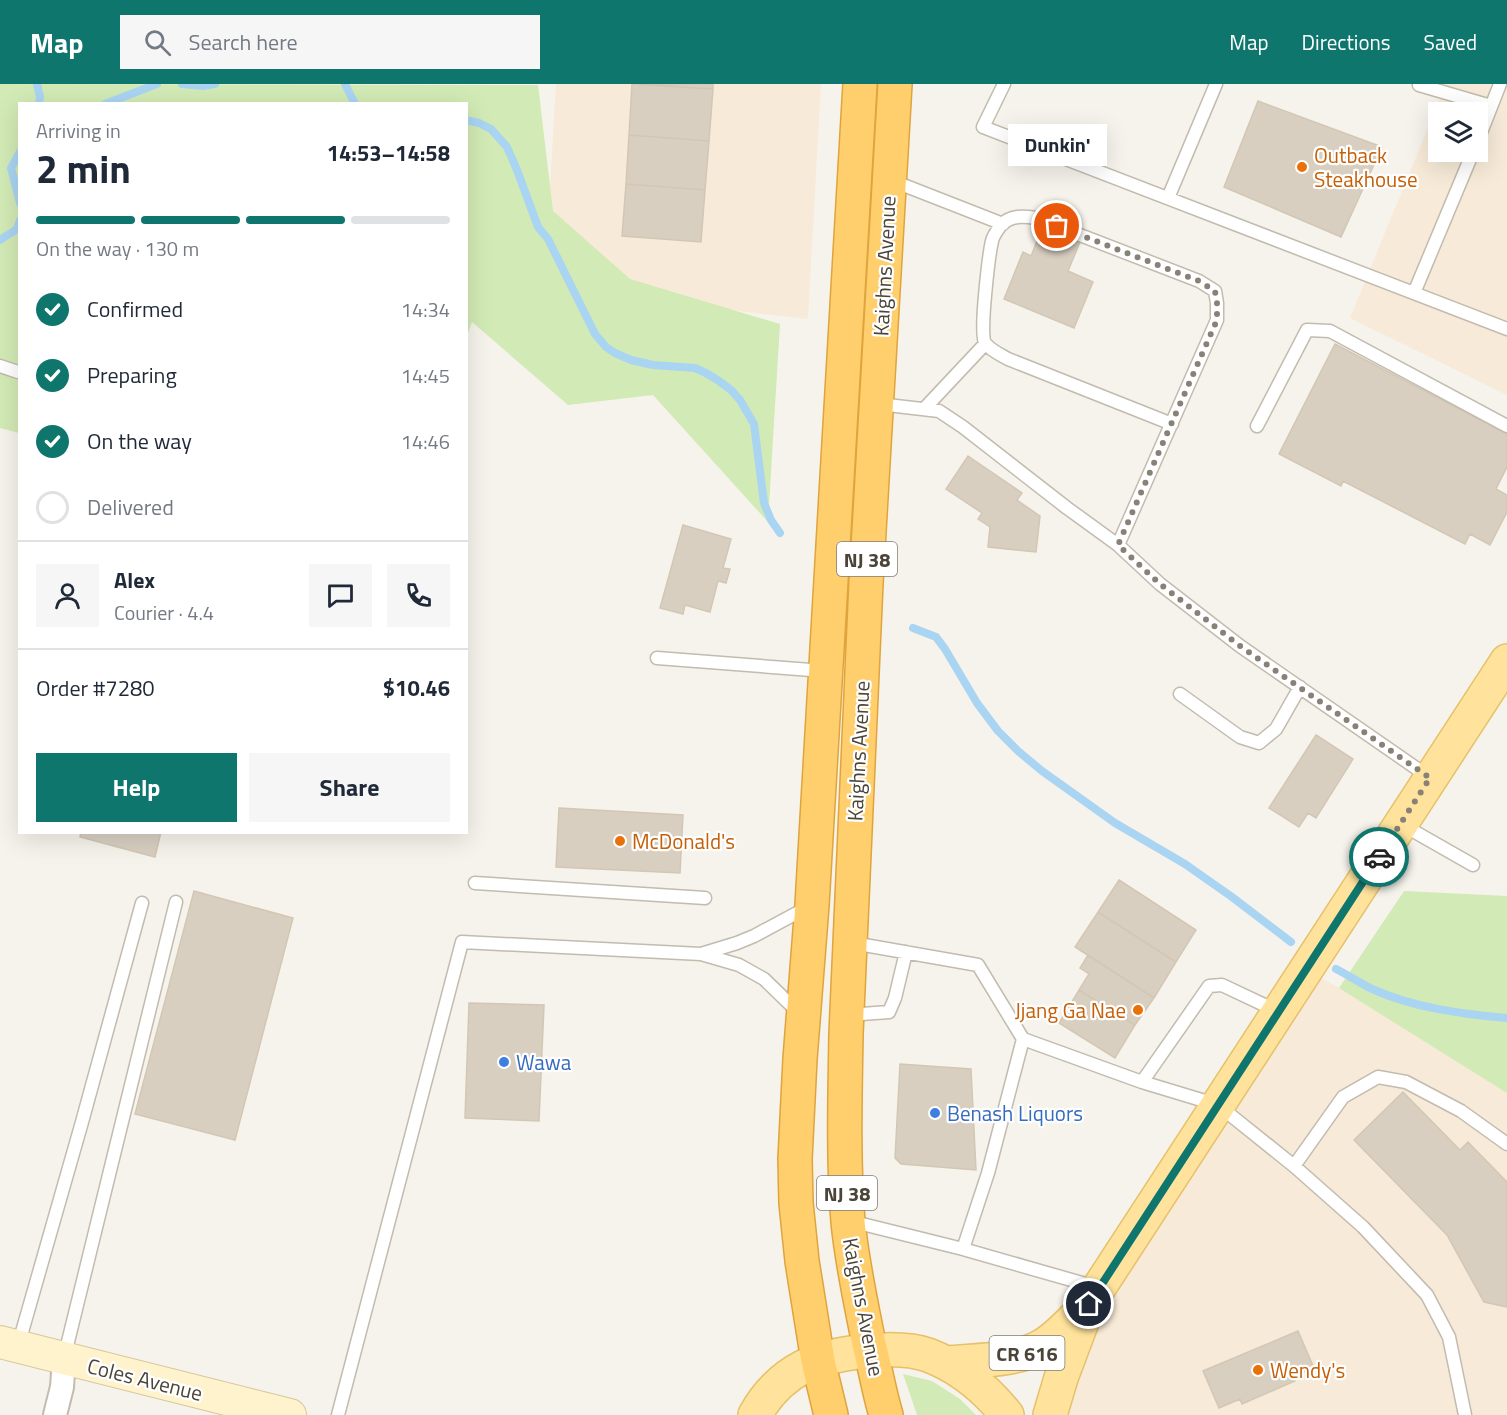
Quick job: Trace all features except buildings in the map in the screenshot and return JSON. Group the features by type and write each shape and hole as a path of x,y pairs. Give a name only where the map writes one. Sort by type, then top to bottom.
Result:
{"highway":[{"name":"Kaighns Avenue","path":"831,1415 818,1361 804,1281 796,1203 795,1159 860,84"},
{"name":"Kaighns Avenue","path":"886,1415 858,1288 848,1221 845,1142 847,1015 865,595 895,84"}],"main road":[{"name":"CR 616","path":"1050,1415 1060,1378 1094,1295 1430,778 1498,691 1507,661"},
{"name":"CR 616","path":"755,1415 780,1382 804,1366 818,1361 887,1349 914,1351 947,1363 1009,1357 1033,1351 1049,1341 1094,1295"},
{"path":"947,1363 975,1381 1007,1415"}],"street":[{"name":"Coles Avenue","path":"9,1345 290,1415"},
{"path":"55,1415 62,1386 64,1359"}],"lane":[{"path":"1004,84 983,127 1507,329"},
{"path":"1167,198 1216,84"},
{"path":"1411,84 1419,84 1491,106"},
{"path":"1488,114 1500,84"},
{"path":"1413,293 1469,162"},
{"path":"889,180 1004,224"},
{"path":"1118,545 1172,424 1217,320 1215,291 1199,281 1036,218 1023,216 1011,218 992,239 982,320 982,337 985,344 1008,359 1172,424"},
{"path":"1257,426 1307,330 1330,331 1507,426"},
{"path":"924,409 985,344"},
{"path":"0,366 18,372"},
{"path":"876,403 939,411 963,427 1118,545 1160,584 1240,646 1430,778"},
{"path":"657,658 826,671"},
{"path":"1180,694 1240,737 1259,742 1275,729 1300,687"},
{"path":"1400,824 1473,865"},
{"path":"475,883 705,898"},
{"path":"64,1359 176,902"},
{"path":"9,1345 82,1122 142,903"},
{"path":"701,954 754,936 812,906"},
{"path":"338,1415 462,942 701,954 739,965 764,978 803,1018"},
{"path":"850,943 978,965 1023,1039 1142,1082 1218,1105 1294,1166 1363,1227 1427,1295 1449,1337 1465,1415"},
{"path":"847,1015 889,1012 895,998 906,952"},
{"path":"1142,1082 1209,986 1222,985 1279,1012"},
{"path":"963,1249 988,1173 1023,1039"},
{"path":"1294,1166 1342,1097 1377,1077 1406,1082 1461,1111 1507,1144"},
{"path":"848,1221 963,1249 1094,1295"}],"shaded area":[{"path":"556,84 821,84 808,319 631,299 548,222"},
{"path":"1446,84 1507,84 1507,395 1350,318 1428,128 1428,162 1488,162 1488,102 1439,102"},
{"path":"1306,970 1507,1079 1507,1415 1050,1415 1061,1378"}],"green space":[{"path":"0,84 538,85 553,211 630,279 780,324 768,522 653,395 568,405 472,322 468,333 468,102 18,102 18,433 0,428"},
{"path":"1404,891 1507,896 1507,1093 1339,988"},
{"path":"903,1374 932,1381 960,1399 976,1415 917,1415"}],"waterway":[{"path":"37,84 39,102"},
{"path":"110,102 157,84"},
{"path":"182,84 203,86 215,84"},
{"path":"345,84 354,102"},
{"path":"468,120 491,129 507,147 538,227 548,239 595,334 606,347 631,360 653,365 695,368 719,381 740,400 754,424 764,503 771,520 780,533"},
{"path":"18,156 11,168 18,195"},
{"path":"0,240 18,226"},
{"path":"913,628 936,637 977,703 998,731 1042,771 1115,823 1185,864 1291,942"},
{"path":"1336,969 1372,989 1404,1001 1456,1012 1507,1018"}],"way so far":[{"path":"1057,226 1199,281 1215,291 1217,320 1118,545 1160,584 1240,646 1430,778 1379,857"}],"place":[{"name":"Outback Steakhouse","path":"1302,167"},
{"name":"Dunkin'","path":"1057,226"},
{"name":"McDonald's","path":"620,841"},
{"name":"Jjang Ga Nae","path":"1138,1010"},
{"name":"Wawa","path":"504,1062"},
{"name":"Benash Liquors","path":"935,1113"},
{"name":"Wendy's","path":"1258,1370"}],"route":[{"path":"1089,1304 1379,857"}]}
